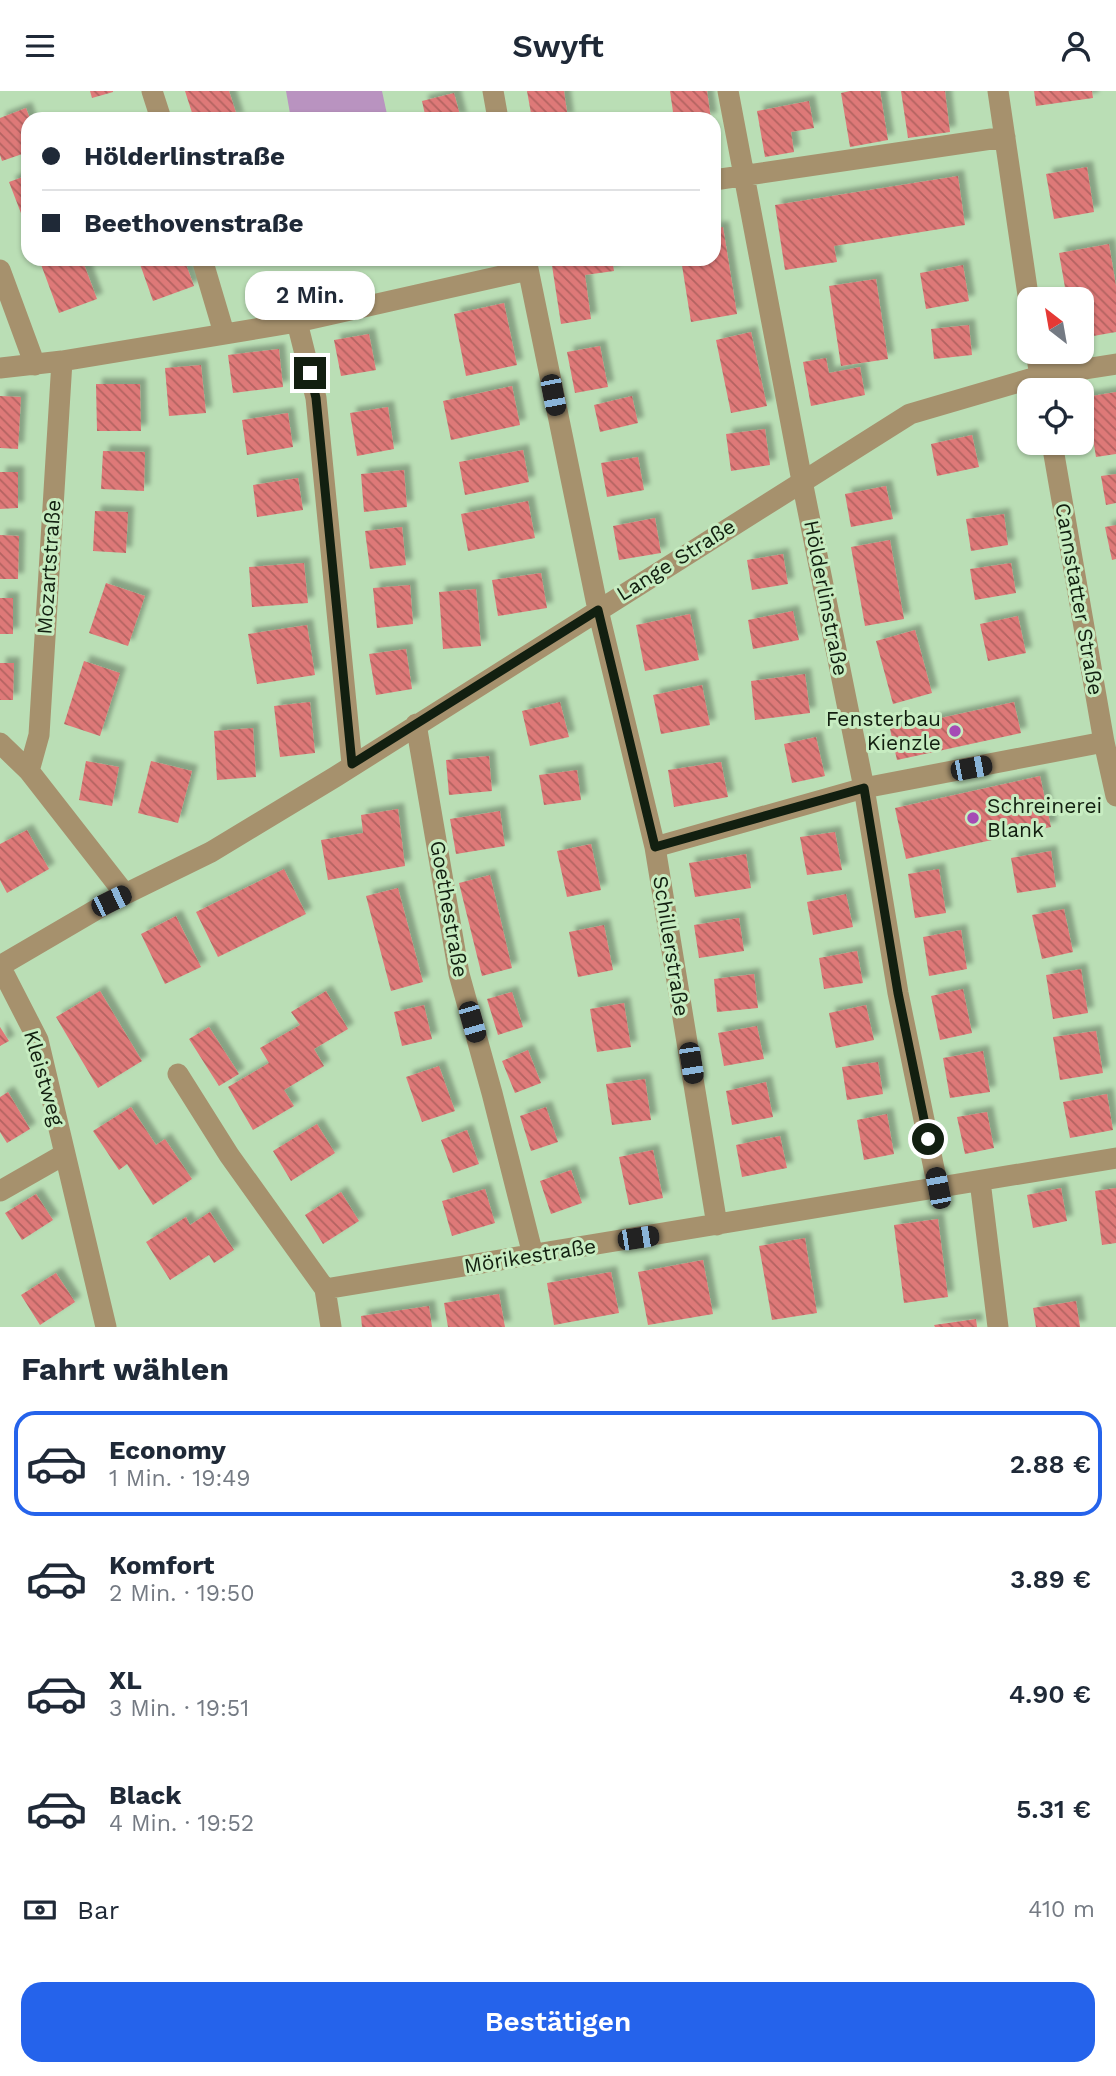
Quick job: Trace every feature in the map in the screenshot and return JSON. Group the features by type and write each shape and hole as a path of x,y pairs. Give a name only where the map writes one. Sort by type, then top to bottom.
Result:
{"street":[{"path":"152,91 159,112"},
{"path":"493,91 497,112"},
{"name":"Hölderlinstraße","path":"728,91 864,788 898,993 938,1188"},
{"path":"998,91 1027,287"},
{"path":"721,179 1005,137"},
{"path":"204,266 224,333"},
{"path":"0,368 62,361 297,322 519,266"},
{"name":"Schillerstraße","path":"527,266 598,610 655,847 718,1225"},
{"path":"0,270 35,365"},
{"path":"297,322 316,398 352,764"},
{"name":"Mozartstraße","path":"29,771 39,735 62,361"},
{"name":"Lange Straße","path":"1061,378 1116,364"},
{"name":"Lange Straße","path":"0,966 125,894 211,852 909,414 1017,389"},
{"name":"Cannstatter Straße","path":"1054,455 1104,742 1116,796"},
{"name":"Goethestraße","path":"416,724 459,974 533,1255"},
{"path":"655,847 864,788 1104,742"},
{"path":"0,743 29,771 125,894"},
{"name":"Kleistweg","path":"0,966 38,1040 106,1327"},
{"path":"178,1074 229,1155 325,1289 331,1327"},
{"name":"Kleistweg","path":"0,1191 65,1154"},
{"name":"Mörikestraße","path":"325,1289 1116,1158"},
{"path":"980,1181 998,1327"}],"shaded area":[{"path":"286,91 382,91 386,112 290,112"}],"building":[{"path":"90,91 113,91 113,92 92,98"},
{"path":"185,91 229,91 236,112 192,112"},
{"path":"527,91 564,91 567,112 531,112"},
{"path":"670,91 707,91 710,112 673,112"},
{"path":"880,91 888,140 850,147 841,93"},
{"path":"901,91 945,91 950,132 908,138"},
{"path":"1034,91 1092,91 1093,98 1036,106"},
{"path":"454,93 459,112 424,112 422,101"},
{"path":"809,101 814,128 791,132 794,152 765,157 757,111"},
{"path":"26,108 27,112 21,112 21,154 2,161 0,155 0,118"},
{"path":"1087,167 1094,212 1054,219 1046,174"},
{"path":"958,176 965,225 834,246 837,262 785,270 775,205"},
{"path":"21,178 21,213 9,182"},
{"path":"721,227 737,314 691,322 682,266 721,266"},
{"path":"1109,244 1116,286 1116,332 1094,336 1094,287 1065,287 1059,253"},
{"path":"963,265 969,301 926,309 920,273"},
{"path":"42,266 85,266 97,299 59,313"},
{"path":"141,266 187,266 194,286 153,301"},
{"path":"552,266 613,266 614,271 585,275 591,319 561,324"},
{"path":"876,279 888,359 841,366 829,286"},
{"path":"504,303 517,365 466,376 454,314"},
{"path":"969,325 972,355 934,359 931,329"},
{"path":"751,332 767,406 731,413 716,340"},
{"path":"369,334 376,370 341,376 334,340"},
{"path":"600,346 608,387 575,393 567,352"},
{"path":"279,349 283,387 233,393 228,355"},
{"path":"826,358 829,373 860,367 865,395 811,406 803,362"},
{"path":"201,365 206,413 169,416 165,368"},
{"path":"96,384 140,384 141,431 97,431"},
{"path":"512,386 520,425 451,440 443,401"},
{"path":"1116,392 1116,454 1096,457 1094,396"},
{"path":"0,396 21,397 18,449 0,448"},
{"path":"632,396 638,423 600,432 594,405"},
{"path":"388,407 394,449 357,456 350,413"},
{"path":"288,413 293,447 247,455 242,420"},
{"path":"765,429 770,465 731,471 726,434"},
{"path":"972,435 979,467 937,476 931,444"},
{"path":"523,450 529,482 465,495 459,462"},
{"path":"103,451 145,452 144,491 101,489"},
{"path":"638,457 644,490 607,497 601,463"},
{"path":"404,470 407,507 364,512 361,474"},
{"path":"0,472 18,472 18,508 0,509"},
{"path":"1116,474 1116,503 1106,505 1101,476"},
{"path":"298,478 303,510 257,517 253,485"},
{"path":"886,486 893,519 851,527 845,494"},
{"path":"528,501 535,538 468,551 461,514"},
{"path":"95,511 128,512 126,553 93,551"},
{"path":"1004,514 1008,545 971,551 966,519"},
{"path":"655,518 661,553 619,560 613,526"},
{"path":"1116,525 1116,559 1112,560 1105,527"},
{"path":"402,527 406,565 370,569 365,531"},
{"path":"0,535 19,536 18,579 0,579"},
{"path":"890,540 904,619 865,626 851,547"},
{"path":"783,554 788,584 752,590 747,560"},
{"path":"304,563 308,603 252,607 249,567"},
{"path":"1011,563 1016,593 975,600 970,569"},
{"path":"541,573 547,608 498,616 492,580"},
{"path":"106,583 145,596 128,646 89,633"},
{"path":"410,585 413,624 377,628 373,588"},
{"path":"476,589 481,646 443,649 439,592"},
{"path":"0,598 13,598 13,634 0,634"},
{"path":"793,611 799,640 753,649 748,620"},
{"path":"690,614 699,660 645,671 636,625"},
{"path":"1018,616 1026,653 988,661 980,624"},
{"path":"307,625 315,675 257,684 248,634"},
{"path":"915,630 932,693 893,704 876,641"},
{"path":"406,649 412,689 376,695 369,654"},
{"path":"84,661 120,673 100,736 64,724"},
{"path":"0,663 14,663 13,700 0,700"},
{"path":"805,674 810,713 755,720 751,681"},
{"path":"702,685 710,725 661,734 653,695"},
{"path":"310,702 315,753 280,757 274,706"},
{"path":"560,702 569,737 530,746 522,711"},
{"name":"Fensterbau Kienzle","path":"1014,702 1021,733 897,760 890,729"},
{"path":"253,728 256,777 217,780 214,731"},
{"path":"816,737 825,776 792,783 784,744"},
{"path":"489,756 492,791 449,795 446,760"},
{"path":"86,761 119,767 112,806 79,800"},
{"path":"151,761 192,771 178,823 138,813"},
{"path":"721,762 728,797 674,807 668,770"},
{"path":"577,770 581,800 544,805 539,775"},
{"name":"Schreinerei Blank","path":"1040,776 1051,827 906,859 895,808"},
{"path":"398,809 405,866 328,880 321,840 363,833 361,815"},
{"path":"500,811 505,846 456,854 450,819"},
{"path":"27,830 49,869 7,893 0,880 0,844"},
{"path":"835,832 842,870 807,875 800,837"},
{"path":"591,844 601,890 567,897 557,851"},
{"path":"1051,851 1056,887 1017,893 1011,858"},
{"path":"746,854 751,888 695,897 689,863"},
{"path":"284,869 306,914 218,957 196,912"},
{"path":"939,869 946,913 915,918 908,874"},
{"path":"490,875 512,968 482,976 459,883"},
{"path":"398,888 423,982 391,991 366,896"},
{"path":"846,894 853,927 813,935 807,902"},
{"path":"1064,909 1073,952 1042,959 1032,915"},
{"path":"176,916 201,967 165,984 141,934"},
{"path":"739,918 744,951 699,958 694,925"},
{"path":"604,925 613,970 578,977 569,932"},
{"path":"961,930 967,969 929,976 923,937"},
{"path":"857,951 863,983 824,989 819,958"},
{"path":"1081,969 1088,1013 1053,1019 1046,975"},
{"path":"754,974 758,1008 717,1012 714,979"},
{"path":"963,989 972,1033 940,1040 931,996"},
{"path":"100,991 142,1061 98,1088 56,1017"},
{"path":"326,991 348,1029 314,1049 324,1066 284,1090 294,1106 253,1130 228,1087 269,1063 260,1048 300,1025 291,1012"},
{"path":"512,992 523,1027 498,1035 487,999"},
{"path":"624,1003 631,1047 597,1052 590,1009"},
{"path":"424,1005 432,1039 402,1046 394,1012"},
{"path":"866,1005 874,1040 836,1048 829,1013"},
{"path":"757,1026 764,1059 724,1066 718,1033"},
{"path":"0,1027 9,1041 0,1046"},
{"path":"209,1027 239,1074 219,1086 189,1039"},
{"path":"1096,1031 1103,1073 1060,1080 1053,1037"},
{"path":"528,1050 541,1083 515,1093 502,1061"},
{"path":"983,1051 990,1092 950,1098 943,1058"},
{"path":"878,1062 883,1094 847,1100 842,1067"},
{"path":"439,1066 455,1111 422,1122 406,1077"},
{"path":"645,1079 651,1120 612,1125 606,1084"},
{"path":"766,1082 773,1117 732,1125 726,1091"},
{"path":"8,1092 30,1129 7,1143 0,1132 0,1097"},
{"path":"1107,1094 1113,1130 1070,1138 1063,1102"},
{"path":"131,1107 156,1145 165,1139 192,1179 153,1205 127,1164 119,1170 93,1131"},
{"path":"546,1107 558,1142 531,1151 520,1116"},
{"path":"987,1112 994,1148 965,1154 957,1117"},
{"path":"887,1114 894,1154 864,1160 857,1120"},
{"path":"317,1124 335,1153 291,1181 273,1151"},
{"path":"467,1130 479,1164 453,1173 441,1140"},
{"path":"780,1136 787,1168 742,1177 736,1145"},
{"path":"653,1150 663,1198 629,1205 619,1157"},
{"path":"571,1170 582,1203 551,1214 540,1181"},
{"path":"1061,1188 1067,1221 1033,1228 1027,1195"},
{"path":"1116,1188 1116,1243 1102,1245 1095,1191"},
{"path":"485,1189 495,1223 452,1236 442,1201"},
{"path":"341,1192 359,1221 323,1244 305,1215"},
{"path":"36,1194 53,1220 22,1240 5,1213"},
{"path":"210,1212 234,1250 214,1263 209,1255 170,1280 146,1242 186,1217 190,1225"},
{"path":"938,1219 948,1297 904,1303 894,1225"},
{"path":"805,1238 817,1313 772,1320 759,1246"},
{"path":"703,1260 713,1314 648,1325 638,1272"},
{"path":"611,1272 619,1313 554,1325 547,1283"},
{"path":"56,1273 75,1302 40,1325 21,1295"},
{"path":"499,1294 505,1327 448,1327 444,1303"},
{"path":"1076,1301 1080,1327 1036,1327 1033,1308"},
{"path":"429,1306 432,1327 362,1327 361,1316"},
{"path":"976,1319 977,1327 934,1325"}],"place":[{"name":"Fensterbau Kienzle","path":"955,731"},
{"name":"Schreinerei Blank","path":"973,818"}],"route":[{"path":"310,373 316,398 352,764 598,610 655,847 864,788 898,993 928,1139"}]}
